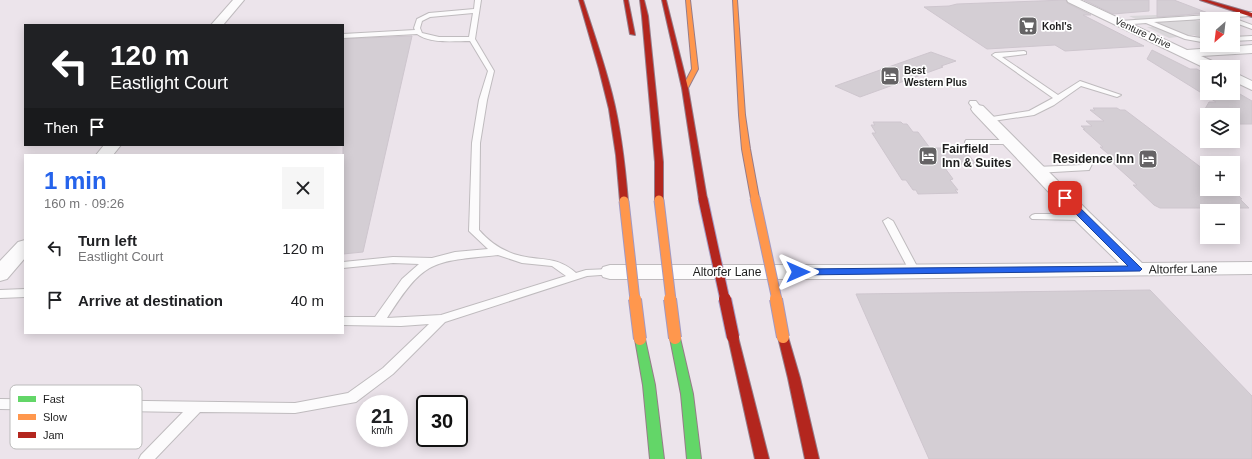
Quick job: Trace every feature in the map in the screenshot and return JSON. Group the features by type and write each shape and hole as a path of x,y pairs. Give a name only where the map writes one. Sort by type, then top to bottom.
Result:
{"main road":[{"path":"581,0 594,40 608,95 622,165 624,201 640,339 649,386 657,459"},
{"path":"626,0 634,44"},
{"path":"642,0 645,16 659,162 659,200 675,338 687,394 694,459"},
{"path":"664,0 685,88 703,200 762,459"},
{"path":"685,88 694,70 688,0"},
{"path":"735,0 742,116 746,149 772,274 783,337 794,378 812,459"},
{"path":"1202,0 1252,15"},
{"path":"1213,0 1222,5"},
{"path":"642,85 659,162"}],"street":[{"path":"218,24 239,0"},
{"name":"Venture Drive","path":"1072,0 1200,60"},
{"path":"1186,53 1252,49"},
{"path":"1240,80 1252,86"},
{"path":"980,111 1036,170 1137,269"},
{"path":"105,154 112,146"},
{"path":"4,266 24,247"},
{"name":"Altorfer Lane","path":"610,272 915,272 1252,268"}],"lane":[{"path":"478,0 472,39 490,72 483,100 476,143 474,232 483,242 497,252 517,259 544,262 560,266 574,277"},
{"path":"472,39 441,40 429,38 420,34 417,28 419,20 429,15 476,11"},
{"path":"1240,15 1252,15"},
{"path":"1120,23 1200,18"},
{"path":"1147,21 1178,34 1200,40"},
{"path":"1240,23 1252,27"},
{"path":"344,36 419,32"},
{"path":"1240,39 1252,38"},
{"path":"1024,53 995,55 1057,98"},
{"path":"980,111 1031,113 1080,83 1117,94"},
{"path":"969,142 1010,142"},
{"path":"1036,170 1086,168 1088,164 1084,160"},
{"path":"1035,217 1084,217"},
{"path":"888,221 915,272"},
{"path":"344,265 393,260 432,261 454,256 497,252"},
{"path":"378,322 404,285 417,270 432,261"},
{"path":"344,321 401,322 441,318 586,273 610,272"},
{"path":"0,294 24,293"},
{"path":"142,406 295,408 351,398 388,371 441,318"},
{"path":"0,404 10,404"},
{"path":"146,459 196,407"}],"shaded area":[{"path":"1181,14 1200,21 1200,37 1194,35 1169,38 1147,27 1153,27 1129,16"}],"building":[{"name":"Kohl's","path":"1066,0 1067,3 1091,15 1083,15 1144,46 1065,51 1055,45 987,49 924,7 949,6 957,4"},
{"path":"1084,0 1149,0 1149,11 1113,14"},
{"path":"1157,0 1174,0 1205,12 1200,12 1200,14 1157,17"},
{"path":"412,36 363,252 344,254 343,146 344,39"},
{"path":"1152,50 1190,69 1197,69 1200,71 1200,92 1147,59"},
{"name":"Best Western Plus","path":"931,52 956,61 860,97 835,86"},
{"path":"1240,94 1252,101 1252,124 1240,124 1240,108 1206,108 1209,102 1216,102 1213,100 1240,100"},
{"name":"Residence Inn","path":"1093,108 1117,108 1120,110 1125,110 1200,167 1200,196 1239,196 1249,208 1240,208 1240,204 1200,204 1200,208 1160,208 1154,205 1133,185 1137,185 1106,157 1112,157 1100,147 1103,147 1081,126 1092,126 1086,121 1104,121 1090,110 1095,110"},
{"name":"Fairfield Inn & Suites","path":"873,122 901,122 903,124 907,124 913,132 918,132 930,148 963,148 976,164 942,164 953,179 950,180 958,190 955,190 958,193 918,194 906,180 902,180 872,133 876,133 871,125 875,125"},
{"path":"1150,290 1252,396 1252,459 929,459 856,294"}],"traffic: fast":[{"path":"675,338 687,394 694,459"},
{"path":"640,339 649,385 657,459"}],"traffic: slow":[{"path":"685,88 695,69 688,0"},
{"path":"735,0 742,115 746,149 755,198"},
{"path":"755,198 772,274 783,337"},
{"path":"659,200 675,338"},
{"path":"624,201 640,339"}],"traffic: jam":[{"path":"581,0 609,94 620,155 624,201"},
{"path":"626,0 633,34"},
{"path":"642,0 645,16 659,162 659,200"},
{"path":"664,0 685,88 703,199"},
{"path":"1202,0 1252,15"},
{"path":"703,199 733,337"},
{"path":"733,337 762,459"},
{"path":"783,337 794,378 812,459"}],"place":[{"name":"Kohl's","path":"1028,26"},
{"name":"Best Western Plus","path":"890,76"},
{"name":"Fairfield Inn & Suites","path":"928,156"},
{"name":"Residence Inn","path":"1148,159"}],"route":[{"path":"798,272 1137,269 1065,198"}]}
